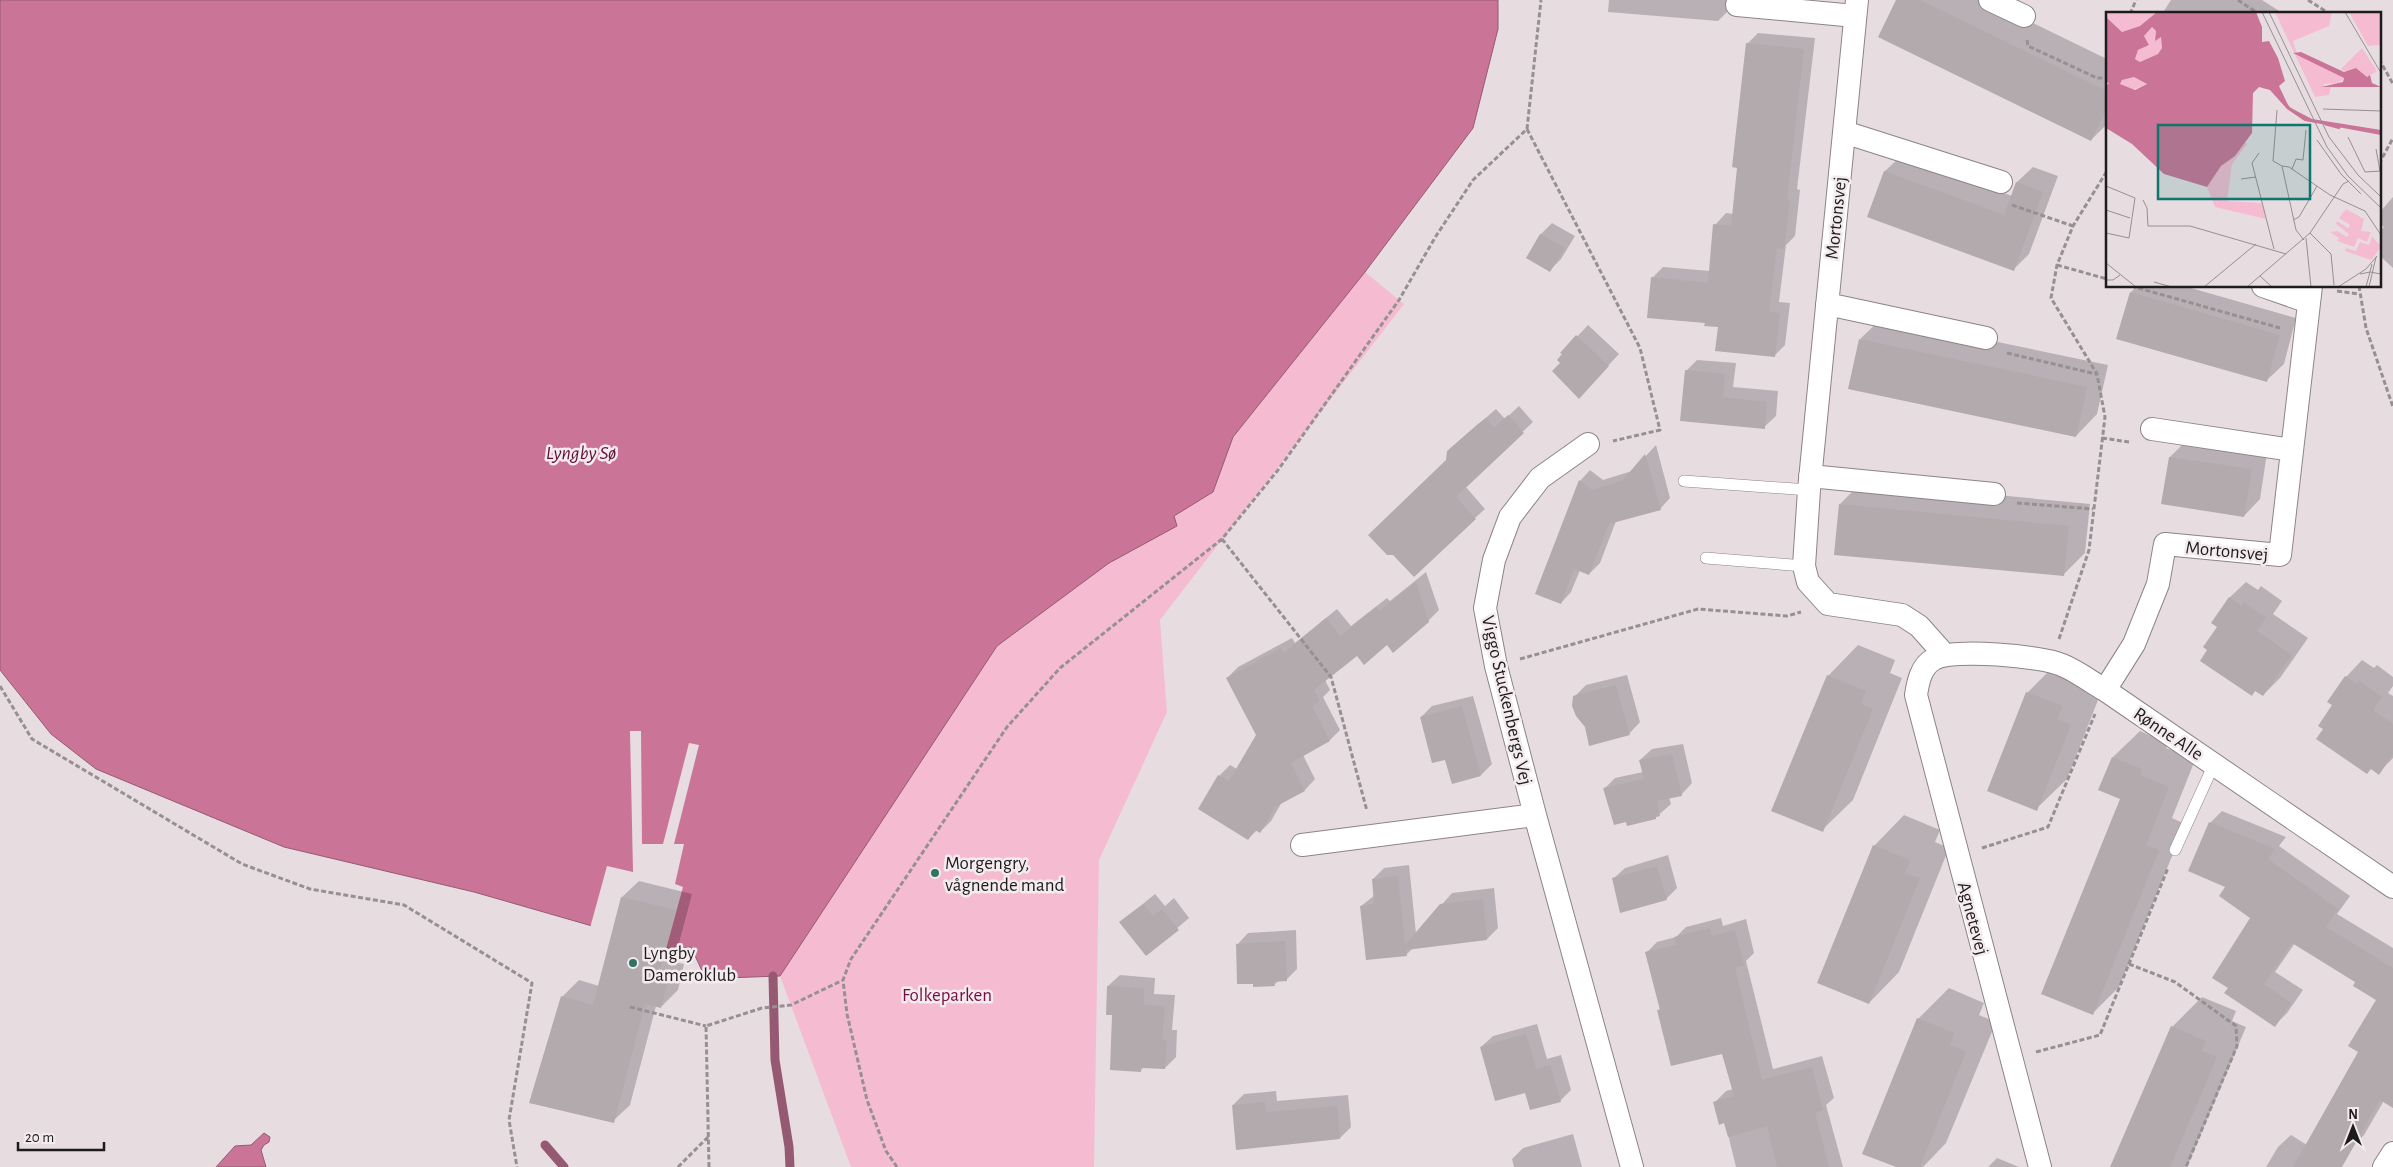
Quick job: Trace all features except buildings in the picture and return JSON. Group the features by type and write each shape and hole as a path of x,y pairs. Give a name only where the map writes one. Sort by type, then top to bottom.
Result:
{"street":[{"path":"1990,0 2024,16"},
{"name":"Mortonsvej","path":"1737,4 1856,8 1809,483 1804,566 1808,582 1828,604"},
{"path":"1844,132 2000,182"},
{"name":"Mortonsvej","path":"2105,690 2134,644 2158,584 2165,544 2280,556 2310,294 2275,288"},
{"path":"1827,304 1986,338"},
{"path":"2152,429 2292,450"},
{"name":"Viggo Stuckenbergs Vej","path":"1588,444 1540,478 1510,517 1494,560 1485,608 1496,666 1535,815 1632,1167"},
{"path":"1809,483 1994,494"},
{"path":"1828,604 1902,615 1919,626 1944,654"},
{"name":"Rønne Alle","path":"1944,654 2038,659 2062,665 2105,690 2393,887"},
{"name":"Agnetevej","path":"1944,654 1932,660 1924,669 1918,682 1916,695 2040,1167"},
{"path":"1302,845 1535,815"},
{"path":"2384,1167 2393,1153"}],"lane":[{"path":"1684,480 1809,483"},
{"path":"1706,558 1804,566"},
{"path":"2175,850 2214,764"}],"path":[{"path":"1541,0 1527,129 1640,348 1660,430 1606,443 1588,444"},
{"path":"2131,12 2136,0"},
{"path":"2238,0 2256,12"},
{"path":"2308,0 2327,12"},
{"path":"2024,16 2028,46 2097,78 2106,78"},
{"path":"2380,61 2393,84"},
{"path":"897,1167 886,1151 866,1100 847,1014 843,980 850,960 1007,727 1060,668 1222,539 1278,470 1399,300 1436,236 1472,180 1527,129"},
{"path":"2380,162 2393,138"},
{"path":"2052,662 2088,550 2105,417 2097,374 2051,298 2057,265 2072,226 2106,173"},
{"path":"2000,182 2002,201 2072,226"},
{"path":"2057,265 2106,279"},
{"path":"2138,288 2305,336"},
{"path":"2359,288 2366,328 2393,407"},
{"path":"1986,338 2009,354 2097,374"},
{"path":"1994,494 2014,503 2093,509"},
{"path":"1222,539 1331,677 1373,836"},
{"path":"1496,666 1698,609 1787,616 1828,604"},
{"path":"0,686 32,739 242,864 310,889 404,905 532,984 508,1120 517,1167"},
{"path":"1958,855 2048,827 2105,690"},
{"path":"2011,1058 2100,1035 2175,850"},
{"path":"2129,964 2175,982 2236,1026 2237,1046 2186,1167"},
{"path":"630,1007 706,1026 762,1008 791,1005 843,980"},
{"path":"706,1026 710,1167"},
{"path":"678,1167 709,1136"}],"green space":[{"name":"Folkeparken","path":"1365,272 1404,304 1160,620 1167,712 1099,860 1094,1167 851,1167 780,976 997,646 1109,563 1177,526 1174,516 1213,492 1233,437"}],"water":[{"name":"Lyngby Sø","path":"0,0 1498,0 1498,29 1473,128 1365,272 1233,437 1213,492 1174,516 1177,526 1109,563 997,646 780,976 725,978 704,975 691,947 672,949 474,892 284,847 96,769 51,734 0,670"},
{"path":"264,1133 270,1137 269,1142 261,1150 266,1167 216,1167 235,1146 251,1145"}],"pier":[{"path":"630,731 641,731 642,844 663,844 689,743 699,745 674,844 684,844 675,884 683,887 666,949 590,928 607,866 633,872"}],"waterway":[{"path":"773,976 775,1060 789,1147 790,1167"},
{"path":"545,1145 564,1167"}],"place":[{"name":"Morgengry, vågnende mand","path":"935,873"},
{"name":"Lyngby Dameroklub","path":"633,963"}]}
